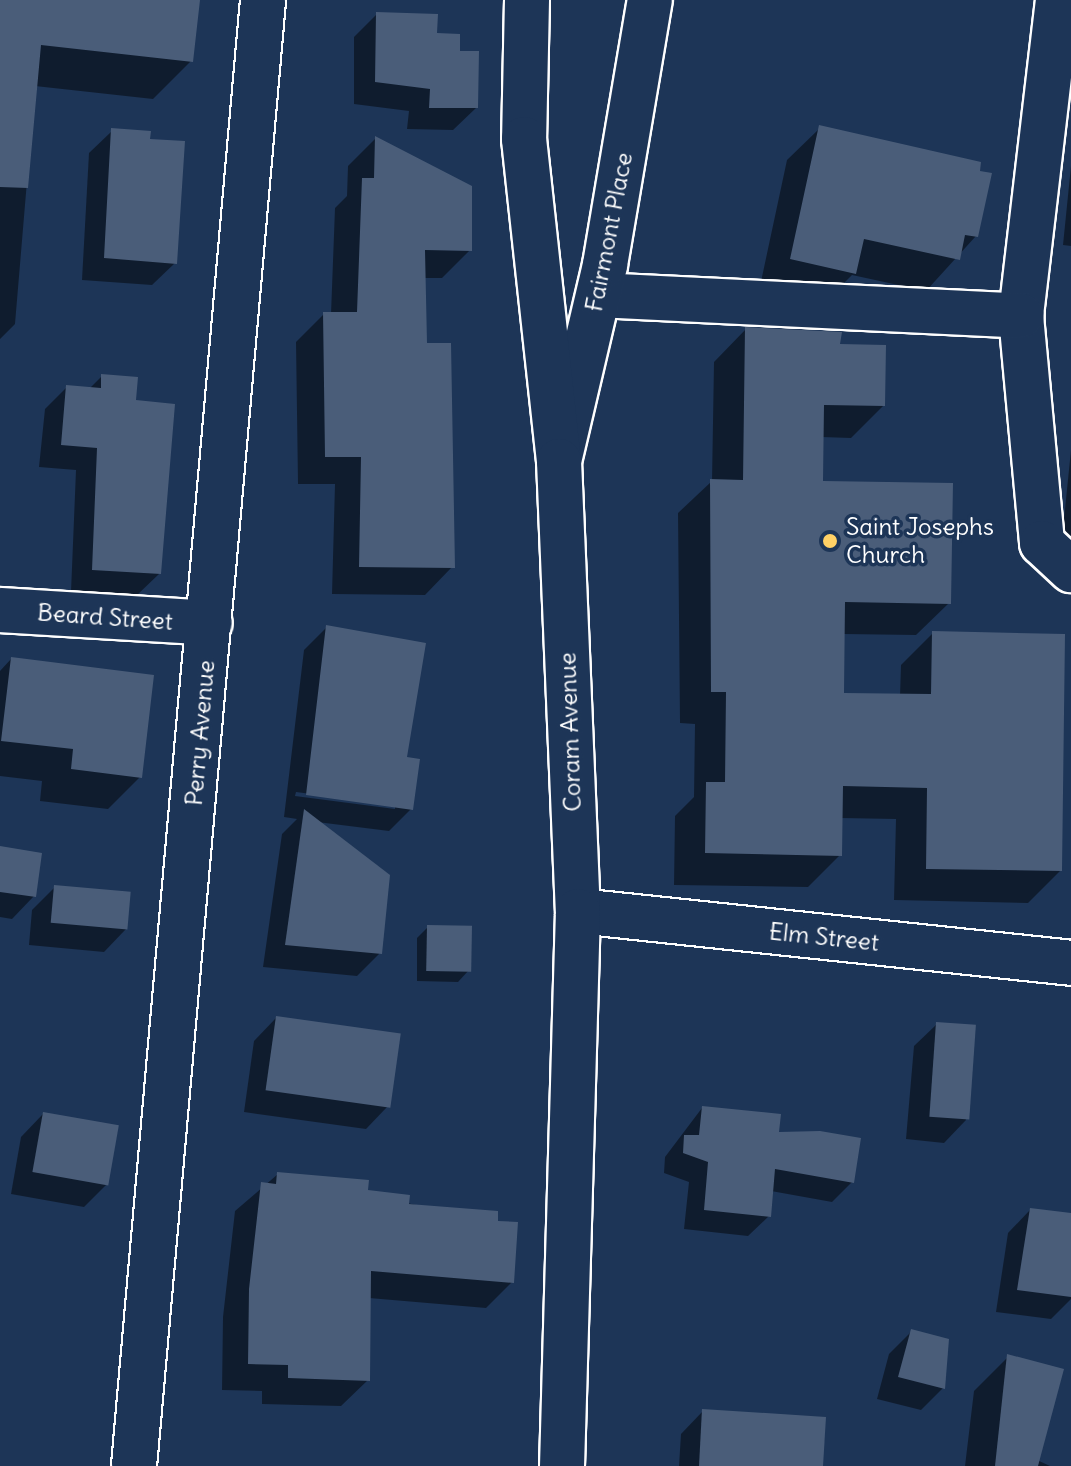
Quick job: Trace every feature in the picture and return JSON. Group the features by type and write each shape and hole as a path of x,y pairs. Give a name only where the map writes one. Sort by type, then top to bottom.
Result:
{"street":[{"name":"Perry Avenue","path":"134,1466 263,0"},
{"name":"Coram Avenue","path":"527,0 524,139 559,461 578,911 562,1466"},
{"name":"Fairmont Place","path":"559,461 599,295 650,0"},
{"path":"1058,0 1021,316 1042,543 1071,570"},
{"path":"599,295 1021,316"},
{"name":"Beard Street","path":"0,610 210,623"},
{"name":"Elm Street","path":"578,911 1071,963"}],"building":[{"path":"0,0 200,0 193,62 41,45 28,188 0,187"},
{"path":"376,12 438,14 437,33 460,34 460,51 479,51 478,108 429,108 430,89 375,82"},
{"path":"819,125 981,162 980,171 992,173 978,237 965,235 960,260 864,239 856,274 790,259"},
{"path":"111,128 151,131 150,139 185,141 177,264 104,258"},
{"path":"375,136 472,186 472,251 425,250 427,343 451,343 455,568 359,567 361,457 325,457 323,312 357,312 362,178 374,178"},
{"path":"745,327 842,332 840,344 886,345 885,406 824,405 823,481 953,483 951,604 845,602 844,693 931,694 932,631 1065,634 1062,871 926,869 927,788 843,786 842,856 705,853 706,782 725,782 726,692 711,692 710,479 743,480"},
{"path":"101,374 138,377 136,400 175,404 161,574 92,570 97,448 61,445 66,385 101,388"},
{"path":"326,625 426,643 407,757 420,759 413,810 306,795"},
{"path":"11,657 154,675 142,778 71,769 73,749 1,741"},
{"path":"304,809 390,875 382,954 285,945"},
{"path":"0,846 42,853 36,897 0,892"},
{"path":"54,885 131,892 127,930 51,923"},
{"path":"427,925 472,926 471,972 426,971"},
{"path":"276,1016 401,1034 390,1108 266,1090"},
{"path":"936,1022 976,1025 969,1120 929,1117"},
{"path":"702,1106 781,1114 779,1132 820,1131 861,1138 854,1183 775,1169 771,1217 704,1210 708,1162 683,1153 684,1135 699,1135"},
{"path":"43,1112 119,1125 108,1185 32,1172"},
{"path":"277,1172 369,1180 368,1190 410,1195 409,1204 498,1211 498,1221 518,1222 514,1283 371,1271 370,1381 288,1378 288,1365 248,1364 249,1289 261,1182 276,1184"},
{"path":"1030,1208 1071,1213 1071,1297 1017,1290"},
{"path":"911,1329 949,1339 945,1389 898,1377"},
{"path":"1007,1354 1064,1369 1038,1466 995,1466"},
{"path":"702,1409 826,1417 823,1466 699,1466"}],"place":[{"name":"Saint Josephs Church","path":"830,541"}]}
